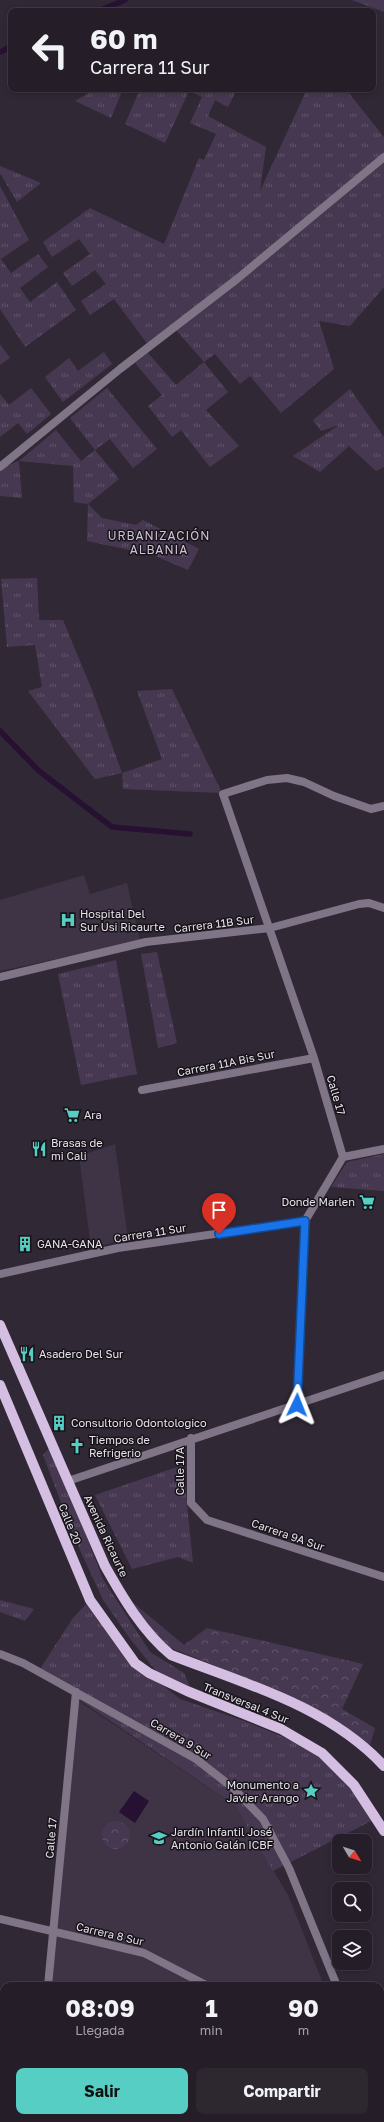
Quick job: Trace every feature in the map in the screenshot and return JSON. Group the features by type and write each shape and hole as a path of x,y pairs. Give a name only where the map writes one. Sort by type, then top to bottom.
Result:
{"main road":[{"name":"Avenida Ricaurte","path":"0,1325 105,1566 119,1591 157,1644 171,1655 297,1703 343,1731 371,1752 384,1766"},
{"name":"Calle 20","path":"0,1385 90,1600 136,1663"},
{"name":"Transversal 4 Sur","path":"136,1663 149,1673 187,1691 281,1729 322,1753 354,1785 384,1831"}],"street":[{"path":"0,467 120,368 237,280 384,157"},
{"name":"Calle 17","path":"343,1157 314,1058 223,794 267,780 287,778 304,782 334,796 371,809 384,806"},
{"name":"Carrera 11B Sur","path":"0,977 146,942 270,928 358,904 369,903 384,908"},
{"name":"Carrera 11A Bis Sur","path":"142,1090 314,1058"},
{"path":"297,1405 305,1221 343,1157 384,1149"},
{"name":"Carrera 11 Sur","path":"0,1274 118,1248 305,1221"},
{"path":"68,1481 191,1438 297,1405 384,1375"},
{"name":"Calle 17A","path":"191,1438 191,1504"},
{"name":"Carrera 9A Sur","path":"191,1504 207,1520 384,1577"},
{"name":"Carrera 9 Sur","path":"0,1654 23,1663 196,1759 232,1787 264,1819 289,1868 335,1982"},
{"name":"Calle 17","path":"48,1982 76,1692"},
{"name":"Carrera 8 Sur","path":"0,1919 144,1953 200,1982"}],"shaded area":[{"name":"Hospital Del Sur Usi Ricaurte","path":"84,875 90,894 127,883 140,941 0,971 0,900"},
{"path":"115,1144 128,1239 91,1248 79,1156"},
{"name":"Jardín Infantil José Antonio Galán ICBF","path":"77,1700 235,1805 289,1897 322,1982 48,1982"},
{"path":"134,1791 149,1801 135,1823 119,1812"}],"green space":[{"path":"352,0 384,0 384,12"},
{"path":"91,92 122,92 111,118 75,101"},
{"path":"139,92 189,92 165,143 125,124"},
{"path":"191,92 236,92 228,107 215,100 208,116 266,147 260,191 306,92 348,92 384,137 384,287 350,326 319,321 334,369 281,413 250,376 240,384 215,354 204,362 176,330 149,346 114,299 90,315 81,301 106,284 95,270 72,286 63,273 90,254 79,239 52,257 43,242 90,208 164,244 199,158 204,160 216,134 190,123 202,97"},
{"path":"0,166 41,183 17,202 0,173"},
{"path":"0,186 29,240 1,259 11,273 38,254 48,267 20,288 30,302 57,282 76,310 25,347 0,309"},
{"path":"0,344 10,358 0,365"},
{"path":"104,352 112,364 63,402 45,377 69,358 78,371"},
{"path":"148,353 176,385 204,362 228,392 206,410 239,446 210,467 181,430 172,437 148,406 162,395 135,363"},
{"path":"31,388 51,414 27,434 18,423 0,437 0,394 9,405"},
{"path":"107,388 157,449 133,468 110,439 95,450 70,418"},
{"path":"350,389 384,437 384,467 376,471 349,446 320,472 293,456 339,425 321,431 313,420"},
{"path":"56,430 81,461 95,450 119,479 88,504 74,502 73,466 19,461"},
{"path":"19,461 22,498 0,496 0,468"},
{"path":"88,504 102,518 136,525 143,520 199,549 188,570 153,555 87,541"},
{"path":"37,578 39,620 63,620 94,695 122,773 95,779 28,691 42,687 35,645 7,647 1,579"},
{"path":"172,689 222,793 123,789 122,773 162,759 137,691"},
{"path":"157,952 177,1043 158,1048 141,954"},
{"path":"116,960 137,1074 81,1085 58,974"},
{"path":"384,1154 384,1191 331,1187 347,1162"},
{"path":"51,1446 103,1579 150,1652 184,1673 195,1698 157,1672 131,1640 103,1600 75,1539 43,1455"},
{"path":"183,1465 193,1563 178,1557 132,1569 95,1495"},
{"path":"119,1591 184,1645 207,1628 363,1664 342,1709 375,1728 370,1745 300,1700 159,1643"},
{"path":"0,1600 34,1609 25,1621 0,1612"},
{"path":"90,1600 135,1663 180,1699 247,1722 322,1753 377,1818 346,1834 332,1834 332,1841 273,1871 235,1805 38,1672 73,1618"},
{"path":"116,1821 126,1825 130,1835 126,1845 116,1849 106,1845 102,1835 106,1825"}],"waterway":[{"path":"105,8 125,0"},
{"path":"0,52 8,48"},
{"path":"0,731 39,771 112,827 190,834"}],"place":[{"name":"Hospital Del Sur Usi Ricaurte","path":"68,920"},
{"name":"Ara","path":"72,1115"},
{"name":"Brasas de mi Cali","path":"39,1149"},
{"name":"Donde Marlen","path":"367,1202"},
{"name":"GANA-GANA","path":"25,1244"},
{"name":"Asadero Del Sur","path":"27,1354"},
{"name":"Consultorio Odontologico","path":"59,1423"},
{"name":"Tiempos de Refrigerio","path":"77,1446"},
{"name":"Monumento a Javier Arango","path":"311,1791"},
{"name":"Jardín Infantil José Antonio Galán ICBF","path":"159,1838"}],"district":[{"name":"URBANIZACIÓN ALBANIA","path":"159,543"}],"route":[{"path":"219,1234 305,1221 297,1405"}]}
